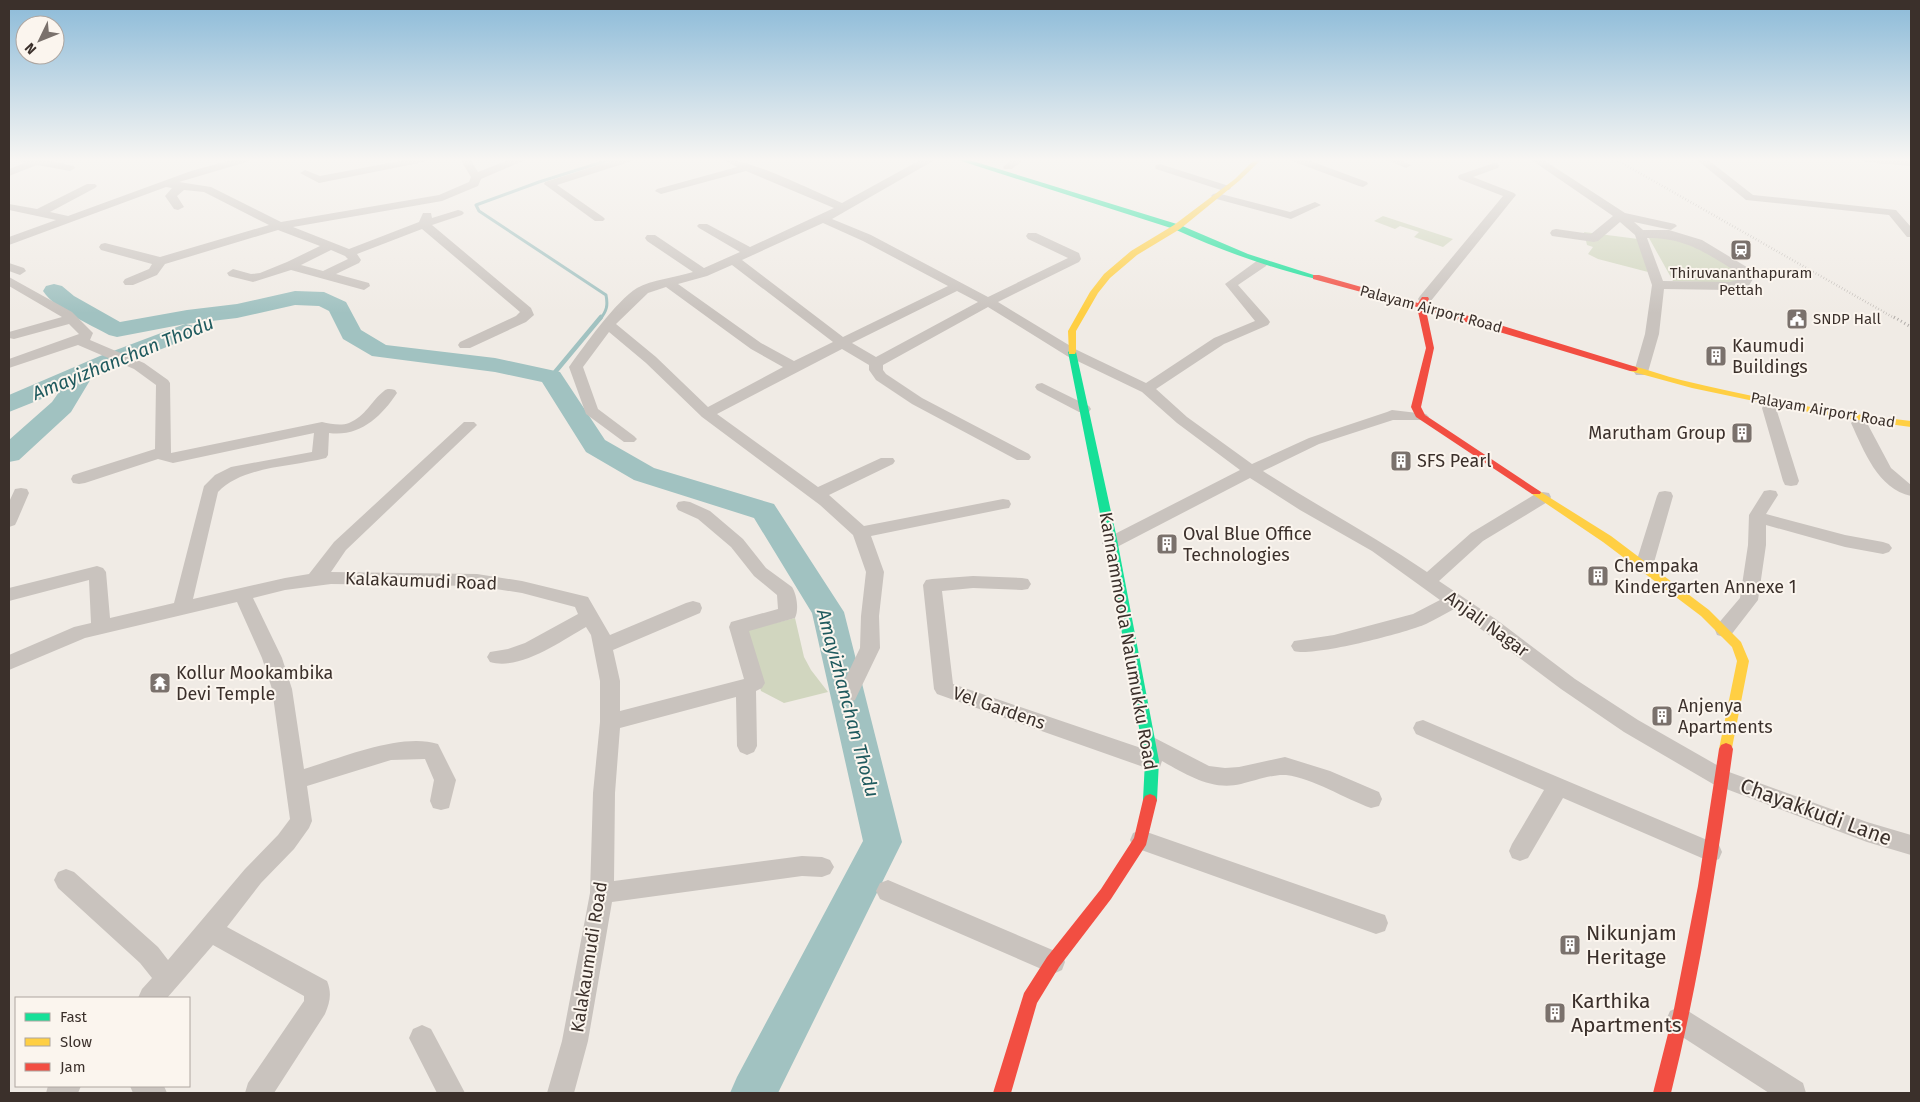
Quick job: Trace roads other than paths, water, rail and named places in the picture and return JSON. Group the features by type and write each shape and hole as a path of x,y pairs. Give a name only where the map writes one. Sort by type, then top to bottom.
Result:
{"main road":[{"name":"Palayam Airport Road","path":"1131,210 1180,225 1210,243 1262,262 1423,302"},
{"name":"Palayam Airport Road","path":"1137,210 1269,258 1423,302 1709,389 1862,419 1911,424"},
{"name":"Kannammoola Nalumukku Road","path":"1002,1093 1030,999 1053,962 1106,894 1141,840 1150,807 1150,752 1111,543 1072,353 1072,331 1094,292 1108,276 1134,253 1180,225 1198,210"},
{"path":"1423,302 1430,348 1416,407 1421,417 1644,566 1705,612 1737,645 1743,661 1680,1020 1663,1089 1675,1093"},
{"name":"Palayam Airport Road","path":"1642,368 1829,407 1911,418"}],"street":[{"path":"26,210 68,220"},
{"path":"38,213 43,210"},
{"path":"9,241 94,210"},
{"path":"249,210 279,226 349,252 355,260 324,276"},
{"path":"106,247 154,261 161,261 279,226 370,210"},
{"path":"424,224 426,217 432,210"},
{"path":"587,210 599,219"},
{"path":"629,439 591,411 576,367 608,324 643,290 703,273 839,210"},
{"path":"1275,210 1291,216 1303,210"},
{"path":"1423,302 1497,210"},
{"path":"1613,210 1640,234 1658,285 1652,334 1642,368"},
{"path":"1876,210 1892,212 1911,234"},
{"path":"349,252 458,213"},
{"path":"1556,233 1594,238 1604,227 1622,216 1671,226"},
{"name":"Anjali Nagar","path":"823,219 866,238 988,302 1072,353 1147,389 1182,420 1251,471 1306,506 1378,547 1455,600 1568,684 1631,726 1721,778"},
{"path":"424,224 526,311 527,315 521,319 465,345"},
{"path":"703,226 748,251"},
{"path":"1640,234 1669,234 1698,243 1746,272 1747,279 1742,284 1730,286 1658,285"},
{"path":"876,363 988,302 1075,259 1076,256 1032,236"},
{"path":"652,238 678,258 703,273"},
{"path":"234,273 250,278 290,266 330,246"},
{"path":"732,259 816,321 842,343 876,363"},
{"path":"129,282 153,272 161,261"},
{"path":"1147,389 1219,341 1263,322 1231,284 1262,262"},
{"path":"290,266 364,286"},
{"path":"9,267 20,271 9,275"},
{"path":"9,281 71,319 86,333 85,337 79,340 9,364"},
{"path":"667,282 756,346 794,367"},
{"path":"707,414 794,367 957,286"},
{"path":"14,335 71,319"},
{"path":"608,324 651,360 707,414 817,494 861,532 875,572 870,616 870,648 848,694"},
{"path":"79,340 139,366 163,383 163,452 165,457 173,458 322,427 340,431 370,419 390,393"},
{"path":"876,363 876,370 881,377 910,396 1023,457"},
{"path":"1042,387 1084,409"},
{"path":"1709,389 1769,408 1859,423 1911,428"},
{"path":"1769,408 1791,481"},
{"path":"1111,543 1314,441 1392,415 1421,417"},
{"path":"1859,423 1879,463 1892,478 1911,492"},
{"path":"315,580 340,546 469,425"},
{"path":"182,608 210,490 221,479 237,471 320,455 322,427"},
{"path":"79,479 163,452"},
{"path":"817,494 887,461"},
{"path":"9,521 21,493"},
{"path":"1724,630 1749,600 1757,545 1757,517 1770,495"},
{"path":"1644,566 1664,496"},
{"path":"1428,581 1477,537 1543,497"},
{"path":"861,532 1003,504"},
{"path":"610,722 746,687 754,683 738,627 788,613 786,592 760,572 737,543 704,515 684,506"},
{"path":"1757,517 1845,541 1883,548"},
{"path":"9,594 97,572 101,627"},
{"name":"Kalakaumudi Road","path":"9,663 81,632 285,584 331,578 476,580 522,587 581,602 600,635 603,646 610,681 610,722 604,793 602,893 575,1041 560,1093"},
{"name":"Vel Gardens","path":"1022,584 973,582 932,585 944,689 1150,752"},
{"path":"152,997 210,930 253,876 286,842 301,820 282,689 268,650 243,595"},
{"path":"1300,646 1334,642 1419,619 1455,600"},
{"path":"603,646 693,608"},
{"path":"497,657 507,657 542,643 589,616"},
{"path":"746,687 747,746"},
{"path":"1423,728 1711,852"},
{"path":"295,781 391,751 432,750 445,780 441,801"},
{"path":"1150,752 1205,774 1225,777 1239,776 1285,766 1322,777 1371,799"},
{"name":"Chayakkudi Lane","path":"1721,778 1867,832 1911,845"},
{"path":"1520,851 1558,786"},
{"path":"1141,840 1376,923"},
{"path":"602,893 802,866 822,867"},
{"path":"66,880 149,955 168,979"},
{"path":"888,891 1053,962"},
{"path":"210,930 318,990 316,1005 258,1093"},
{"path":"1680,1020 1793,1093"},
{"path":"422,1038 452,1093"}],"waterway":[{"path":"479,210 606,295 606,308 600,319"},
{"name":"Amayizhanchan Thodu","path":"54,291 66,301 117,330 187,317 237,311 295,298 324,299 338,307 351,334 380,351 495,365 551,377 595,446 644,474 764,511 828,612 883,842 753,1093"},
{"path":"551,377 601,317"},
{"name":"Amayizhanchan Thodu","path":"83,372 186,331"},
{"name":"Amayizhanchan Thodu","path":"9,404 83,372"},
{"path":"9,454 62,407 83,372"}],"railway":[{"path":"1705,210 1896,319"},
{"path":"1894,317 1911,327"}],"place":[{"name":"Thiruvananthapuram Pettah","path":"1741,250"},
{"name":"SNDP Hall","path":"1797,319"},
{"name":"Kaumudi Buildings","path":"1716,356"},
{"name":"Marutham Group","path":"1742,433"},
{"name":"SFS Pearl","path":"1401,461"},
{"name":"Oval Blue Office Technologies","path":"1167,544"},
{"name":"Chempaka Kindergarten Annexe 1","path":"1598,576"},
{"name":"Kollur Mookambika Devi Temple","path":"160,683"},
{"name":"Anjenya Apartments","path":"1662,716"},
{"name":"Nikunjam Heritage","path":"1570,945"},
{"name":"Karthika Apartments","path":"1555,1013"}]}
